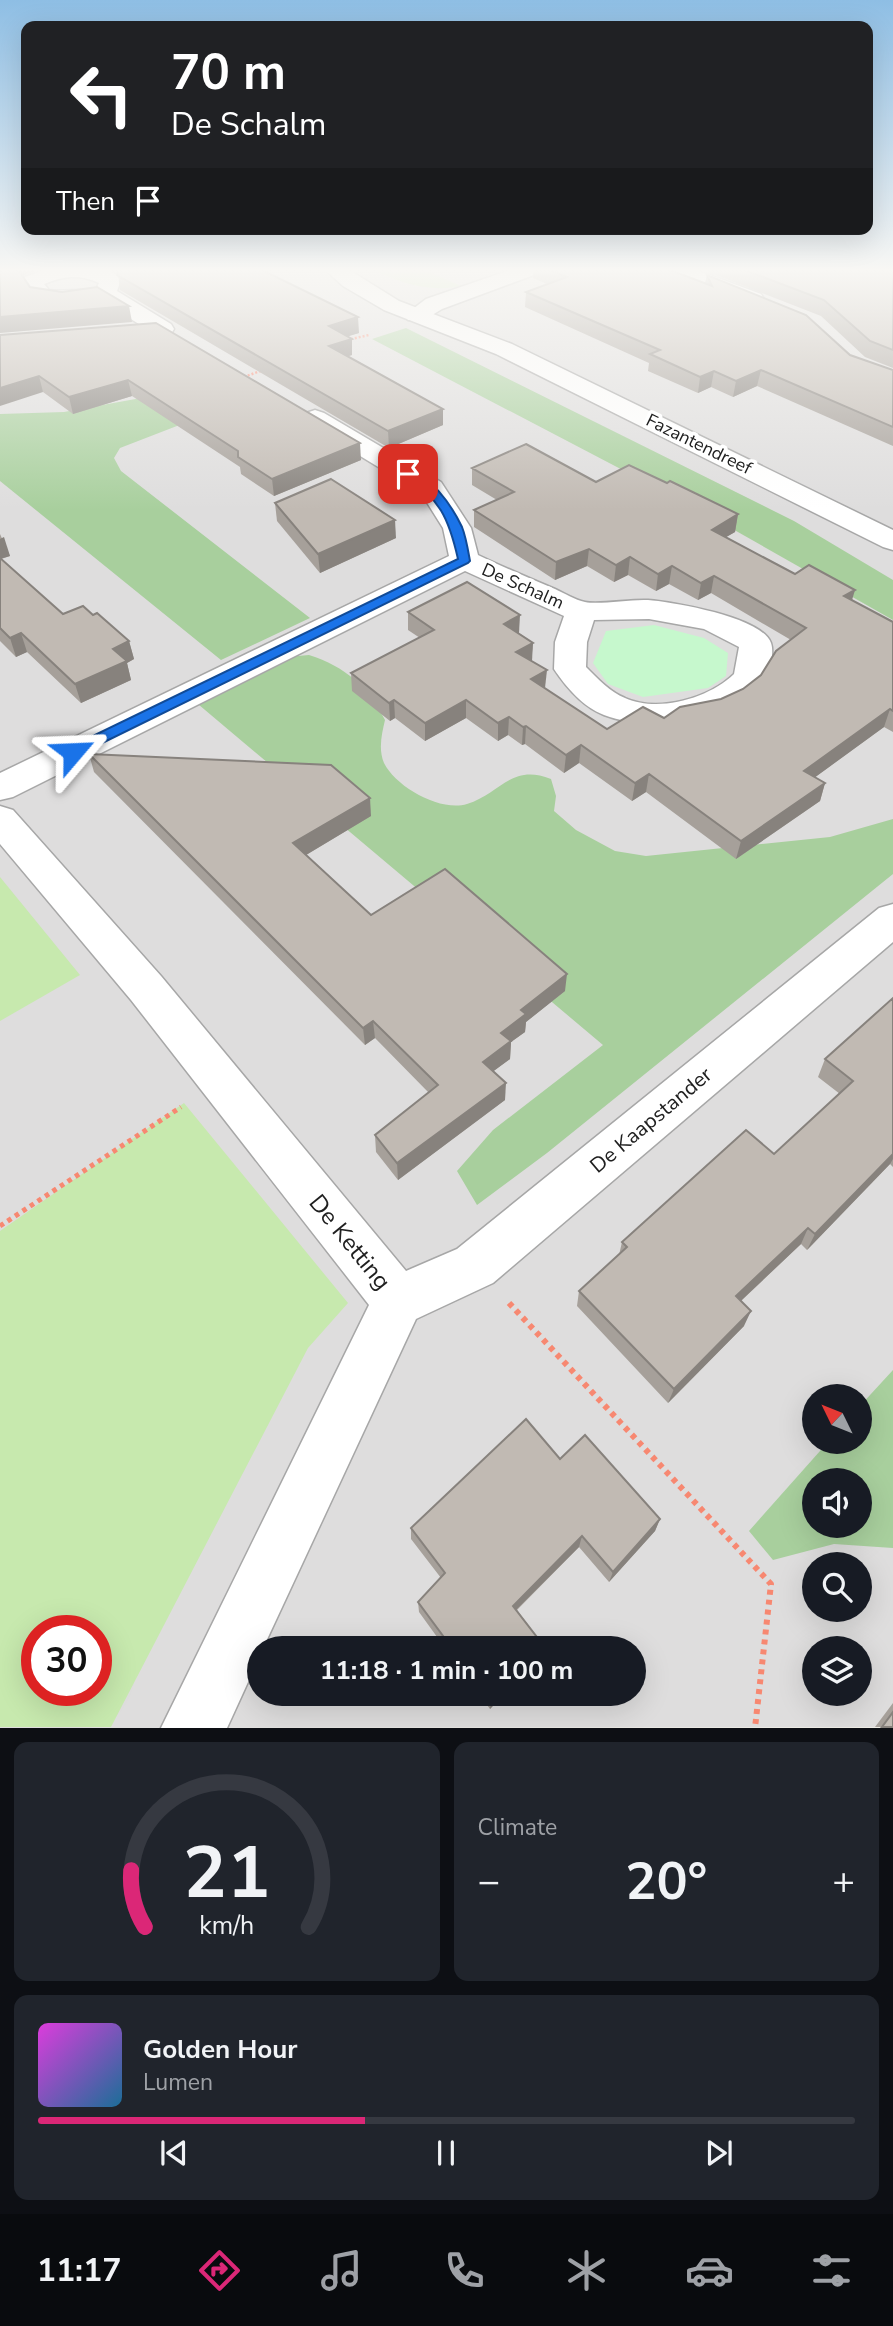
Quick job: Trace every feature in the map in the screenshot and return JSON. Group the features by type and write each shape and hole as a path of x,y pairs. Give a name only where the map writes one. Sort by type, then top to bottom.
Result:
{"street":[{"name":"Fazantendreef","path":"503,349 893,541"},
{"name":"De Schalm","path":"257,372 431,488 457,528 464,561"},
{"name":"De Schalm","path":"0,788 464,561 581,612 648,608 703,619 735,629 755,643 756,661 747,681 730,693 691,710 678,714 647,714 617,708 591,694 570,669 571,642 581,612"},
{"name":"De Ketting","path":"0,819 146,988 398,1301 192,1727"},
{"name":"De Kaapstander","path":"398,1301 475,1266 893,919"}],"path":[{"path":"0,1226 221,1081"},
{"path":"475,1266 771,1584 755,1727"}],"shaded area":[{"path":"0,349 893,349 893,1727 0,1728"}],"green space":[{"path":"390,349 447,349 794,521 893,580 893,620 699,510"},
{"path":"141,398 226,407 120,448 114,458 121,471 310,618 221,660 0,481 0,414 64,412"},
{"path":"654,625 704,638 728,653 726,676 708,688 643,697 608,684 593,663 606,631"},
{"path":"309,655 345,672 371,697 385,720 381,747 384,763 408,789 432,801 456,806 467,804 516,777 537,775 551,779 556,796 554,811 576,830 615,851 646,856 830,837 893,819 893,874 547,1153 477,1205 457,1171 493,1130 603,1045 192,699 276,658"},
{"path":"0,877 80,975 0,1021"},
{"path":"184,1103 348,1303 308,1348 111,1727 0,1727 0,1231"},
{"path":"893,1370 893,1548 834,1544 773,1560 749,1531 802,1471 802,1538 872,1538 872,1468 805,1468 817,1454 872,1454 872,1393"}],"building":[{"path":"0,349 200,349 360,443 272,479 238,457 238,451 128,380 69,397 39,376 0,388"},
{"path":"245,349 334,349 443,409 388,431"},
{"path":"657,349 843,349 850,355 893,370 893,427 761,370 736,381 714,371 700,377 650,354 660,350"},
{"path":"526,444 596,482 629,465 667,483 670,481 738,514 712,530 795,574 809,565 855,590 844,596 893,622 893,711 890,709 804,771 825,783 741,841 649,774 635,783 581,745 566,755 526,726 523,727 509,717 498,723 466,700 425,723 394,700 389,703 351,673 434,630 408,612 467,582 520,615 504,624 533,643 516,652 547,670 531,679 607,729 643,707 664,718 680,707 721,699 743,689 761,675 776,651 806,628 714,576 701,583 672,566 658,574 630,557 616,565 589,549 556,562 474,510 514,492 472,468"},
{"path":"331,479 395,520 318,554 275,503"},
{"path":"0,558 63,614 83,606 93,615 97,613 129,641 113,649 127,661 75,684 21,633 10,638 0,628"},
{"path":"89,754 331,765 370,798 293,843 371,915 445,869 567,974 521,1010 526,1014 501,1033 511,1041 483,1062 506,1083 397,1163 375,1135 438,1085 373,1021 363,1028"},
{"path":"893,998 893,1154 815,1234 808,1228 736,1296 751,1311 674,1389 579,1291 627,1247 622,1242 746,1130 774,1154 853,1081 825,1059"},
{"path":"526,1419 560,1459 585,1435 660,1519 613,1572 582,1536 513,1606 536,1636 443,1636 418,1602 445,1573 411,1528"},
{"path":"893,1712 893,1727 882,1727"}],"route":[{"path":"73,752 464,561 457,528 431,488 408,474"}]}
